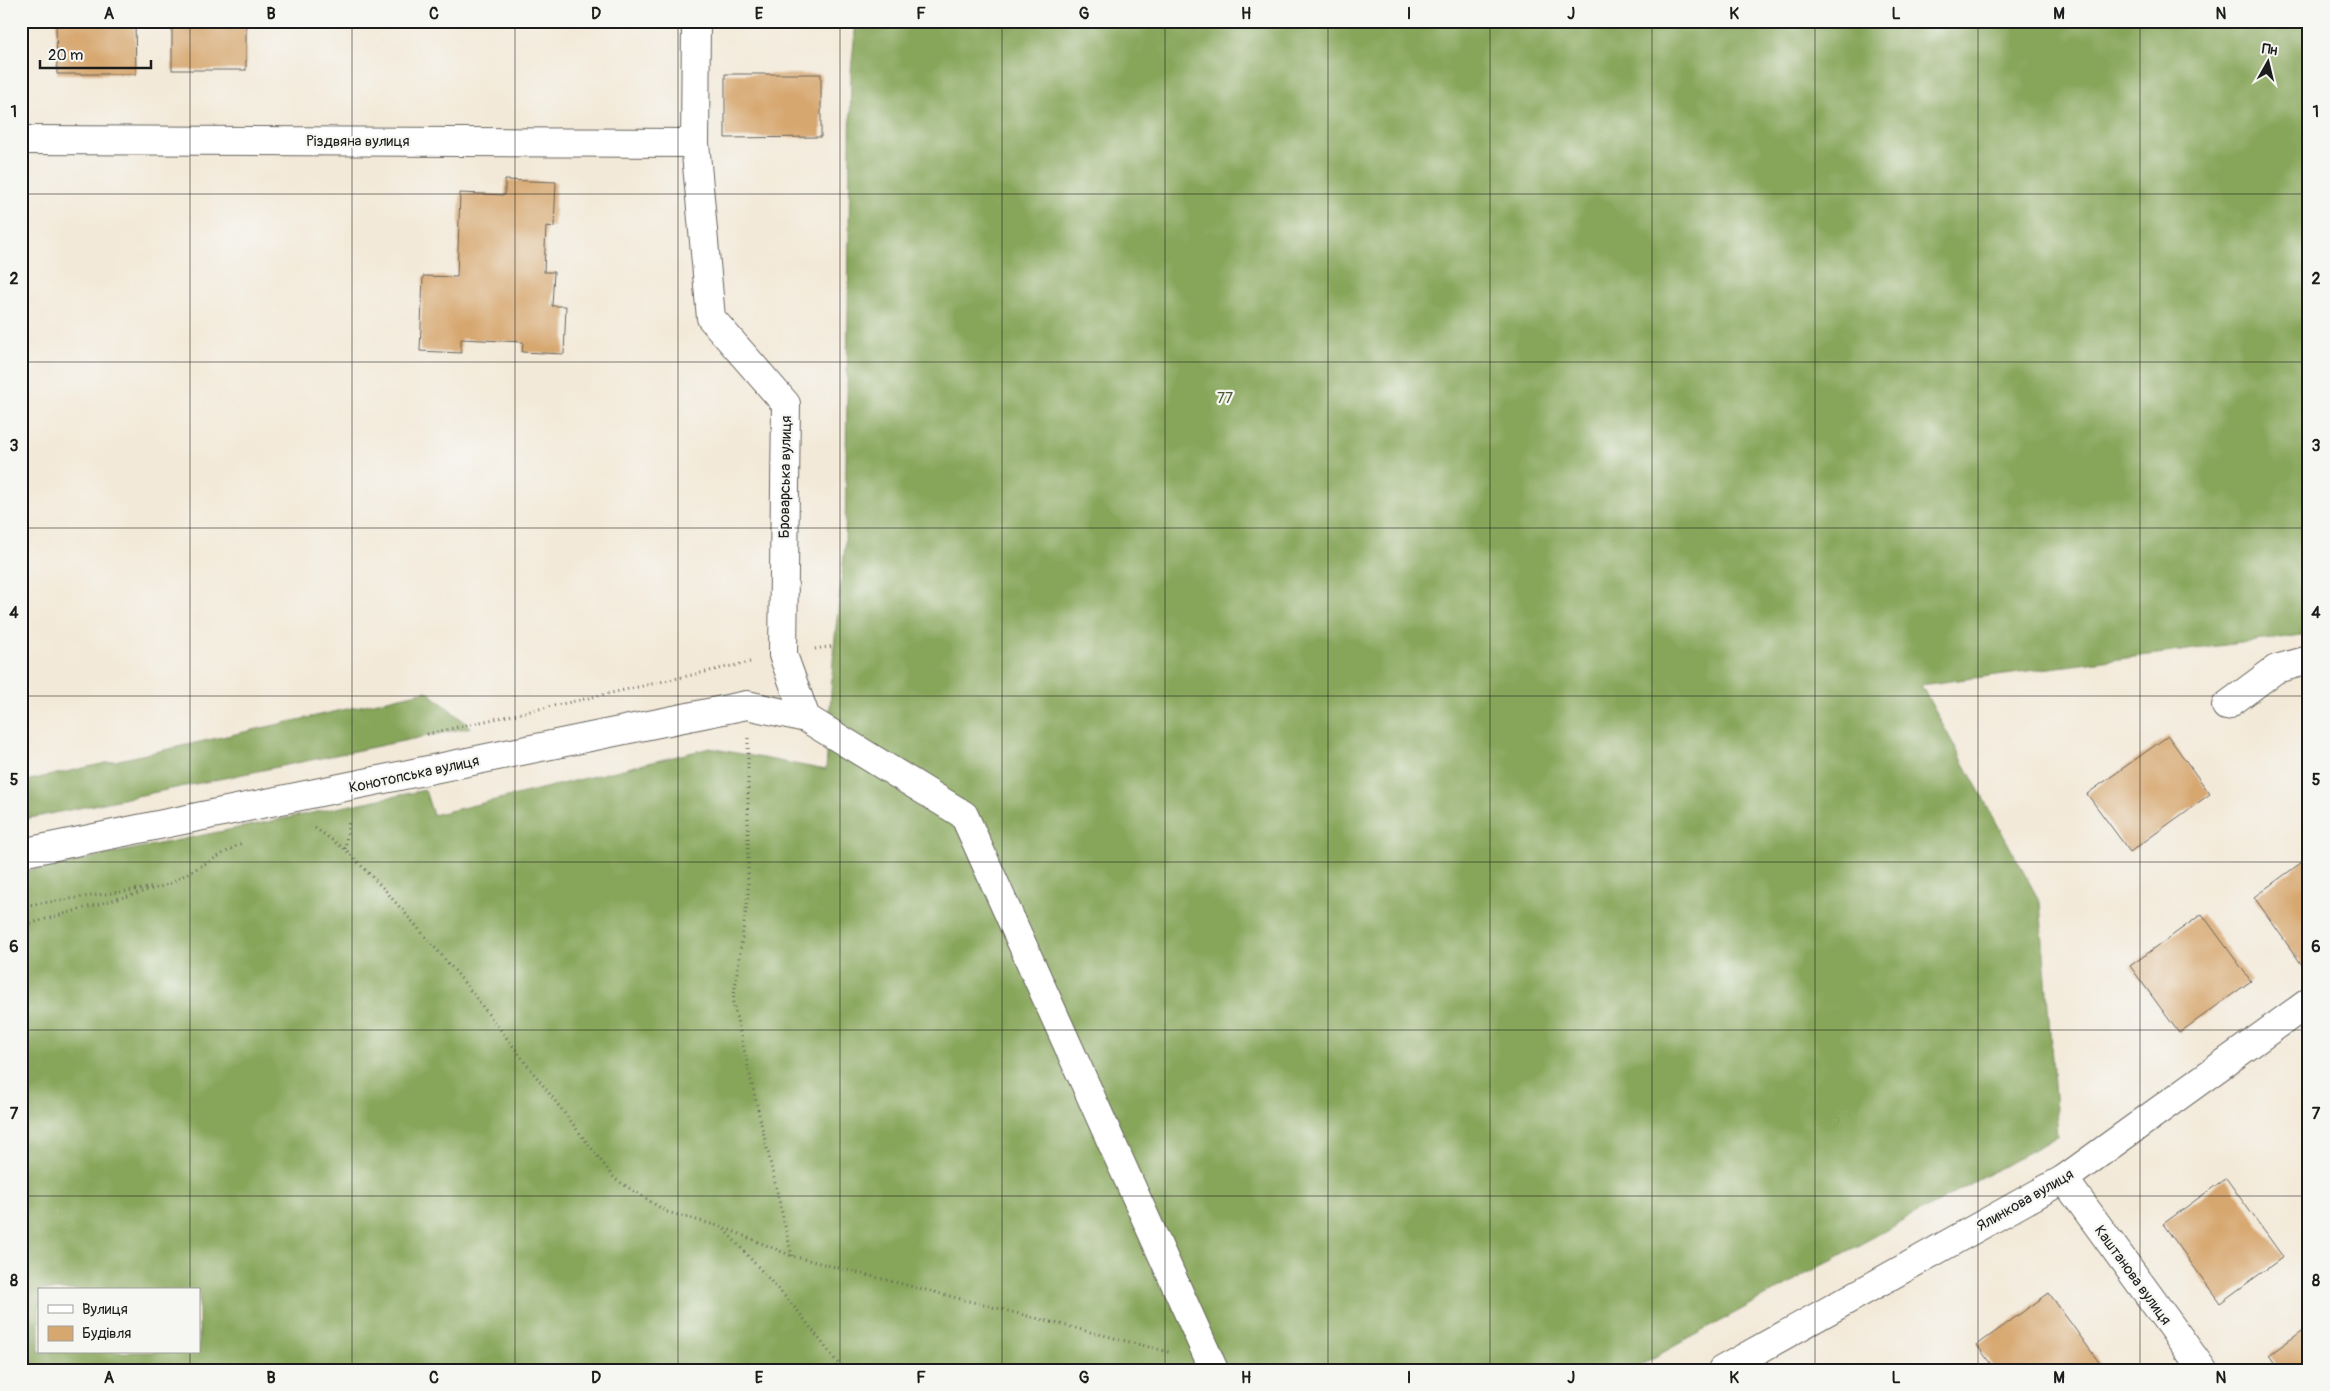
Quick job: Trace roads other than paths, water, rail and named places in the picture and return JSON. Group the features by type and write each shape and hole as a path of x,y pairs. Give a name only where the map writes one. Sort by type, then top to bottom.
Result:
{"street":[{"name":"Броварська вулиця","path":"696,21 695,143 710,318 786,404 783,655 806,718"},
{"name":"Різдвяна вулиця","path":"21,140 695,143"},
{"path":"2226,706 2276,669 2309,660"},
{"name":"Конотопська вулиця","path":"21,853 747,705 806,718 964,814 1212,1366"},
{"name":"Ялинкова вулиця","path":"1722,1370 2064,1179 2309,1002"},
{"name":"Каштанова вулиця","path":"2064,1179 2202,1370"}],"park label":[{"name":"77","path":"1225,398"}]}
